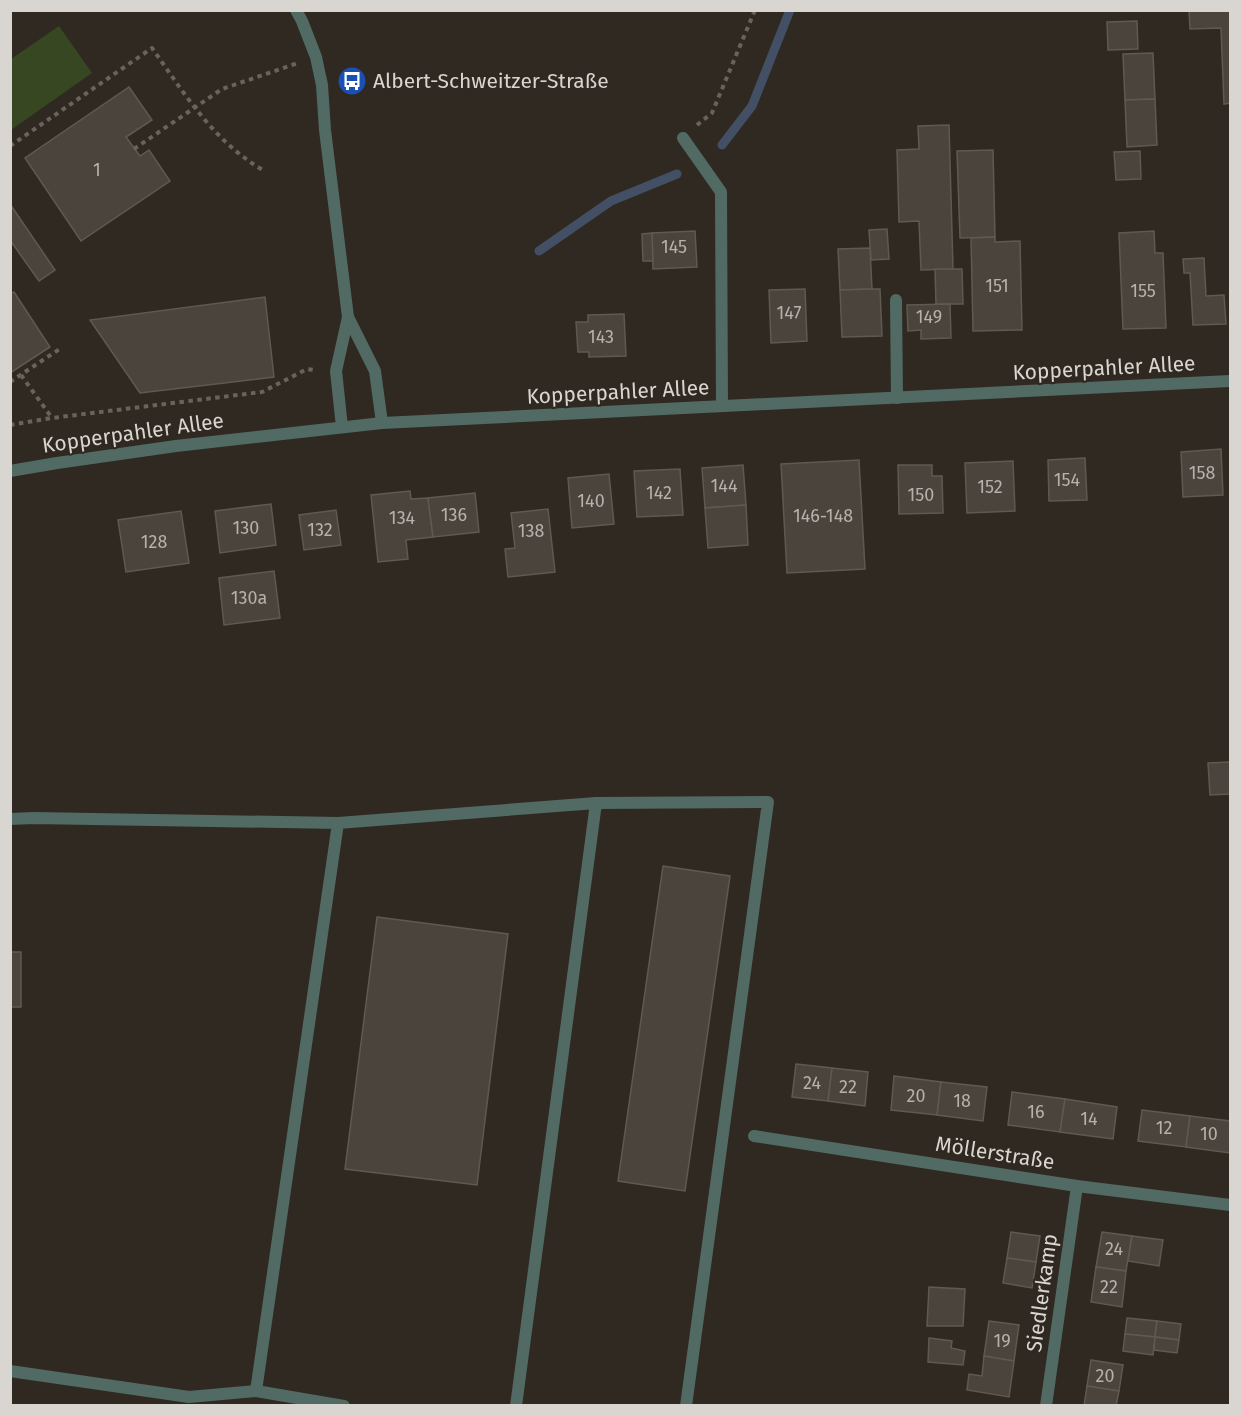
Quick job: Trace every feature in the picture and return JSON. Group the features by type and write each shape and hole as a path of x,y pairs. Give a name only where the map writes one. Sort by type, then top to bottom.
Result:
{"street":[{"path":"296,10 303,21 316,57 322,85 325,130 348,316 375,371 382,423"},
{"path":"683,138 721,192 722,406"},
{"path":"896,300 897,398"},
{"path":"342,427 336,371 348,316"},
{"name":"Kopperpahler Allee","path":"10,471 57,462 176,446 382,423 1230,381"},
{"path":"10,819 338,823 596,803 768,802 686,1406"},
{"path":"516,1406 596,803"},
{"path":"256,1390 338,823"},
{"name":"Möllerstraße","path":"754,1136 1077,1186 1230,1205"},
{"name":"Siedlerkamp","path":"1046,1406 1077,1186"},
{"path":"10,1371 189,1401 256,1390 344,1406"}],"path":[{"path":"683,138 712,113 756,10"},
{"path":"10,146 152,48 194,108 223,139 253,165 263,170"},
{"path":"134,149 222,89 316,57"},
{"path":"10,382 61,348"},
{"path":"10,425 262,392 307,369 336,371"},
{"path":"21,375 52,418"}],"green space":[{"path":"59,26 92,73 11,130 11,59"}],"building":[{"path":"1189,10 1230,10 1230,103 1224,104 1221,28 1190,29"},
{"path":"1137,21 1138,49 1108,50 1107,22"},
{"path":"1153,53 1155,99 1125,100 1123,54"},
{"path":"129,87 152,120 126,137 140,156 149,150 170,181 81,241 25,158"},
{"path":"1155,99 1157,145 1127,147 1125,100"},
{"path":"949,125 953,269 921,270 919,221 899,222 897,150 919,149 918,126"},
{"path":"993,150 995,237 960,238 957,151"},
{"path":"1140,151 1141,179 1116,180 1114,152"},
{"path":"10,204 55,270 39,281 10,240"},
{"path":"887,229 889,259 871,260 869,230"},
{"path":"695,231 697,267 653,269 652,233"},
{"path":"1154,231 1155,253 1163,253 1166,328 1123,329 1119,233"},
{"path":"652,233 653,261 643,261 642,234"},
{"path":"995,237 995,242 1020,241 1022,330 973,331 971,238"},
{"path":"870,248 872,289 840,290 838,249"},
{"path":"1204,258 1206,296 1224,295 1226,324 1193,325 1190,273 1184,273 1183,259"},
{"path":"935,269 962,269 963,304 936,304"},
{"path":"805,289 807,341 771,343 769,290"},
{"path":"880,289 882,336 842,337 840,290"},
{"path":"14,292 50,347 10,373 10,294"},
{"path":"265,297 274,377 140,393 90,320"},
{"path":"950,304 951,338 921,339 921,330 908,331 907,305"},
{"path":"624,314 626,356 589,357 589,352 578,352 576,322 588,322 588,315"},
{"path":"1221,449 1223,495 1183,497 1181,452"},
{"path":"1085,458 1087,500 1049,501 1048,460"},
{"path":"859,460 865,569 787,573 781,464"},
{"path":"1013,461 1015,511 967,513 965,463"},
{"path":"743,465 746,505 705,508 702,468"},
{"path":"898,465 932,465 932,476 942,476 943,513 899,514"},
{"path":"680,469 683,515 637,517 634,471"},
{"path":"609,474 614,524 572,528 568,478"},
{"path":"410,491 411,499 428,498 433,537 406,540 408,559 378,562 371,495"},
{"path":"475,493 479,532 433,537 428,498"},
{"path":"271,504 276,545 220,553 215,511"},
{"path":"746,505 748,545 708,548 705,508"},
{"path":"548,509 555,572 508,577 505,549 515,548 511,513"},
{"path":"336,510 341,545 304,550 299,515"},
{"path":"181,511 189,563 126,572 118,520"},
{"path":"274,571 280,618 224,625 219,578"},
{"path":"1230,762 1230,794 1210,795 1208,763"},
{"path":"663,866 730,876 685,1191 618,1181"},
{"path":"377,917 508,934 477,1185 345,1169"},
{"path":"10,952 21,952 21,1007 10,1007"},
{"path":"796,1064 832,1068 828,1101 792,1097"},
{"path":"832,1068 868,1072 865,1106 828,1101"},
{"path":"894,1076 941,1082 937,1115 891,1110"},
{"path":"941,1082 987,1087 983,1121 937,1115"},
{"path":"1012,1092 1065,1099 1060,1132 1008,1125"},
{"path":"1065,1099 1117,1107 1113,1139 1060,1132"},
{"path":"1142,1110 1190,1116 1186,1147 1138,1141"},
{"path":"1190,1116 1230,1121 1230,1153 1186,1147"},
{"path":"1011,1232 1040,1236 1036,1262 1007,1258"},
{"path":"1102,1232 1132,1236 1126,1271 1096,1267"},
{"path":"1132,1236 1163,1240 1159,1266 1128,1261"},
{"path":"1007,1258 1036,1262 1032,1288 1003,1283"},
{"path":"1096,1267 1126,1271 1122,1307 1091,1302"},
{"path":"929,1287 965,1289 963,1326 927,1326"},
{"path":"1127,1318 1157,1321 1155,1337 1125,1334"},
{"path":"989,1321 1019,1325 1014,1361 984,1356"},
{"path":"1157,1321 1181,1324 1179,1340 1155,1337"},
{"path":"1125,1334 1155,1337 1153,1355 1123,1351"},
{"path":"1155,1337 1179,1340 1177,1353 1154,1350"},
{"path":"929,1338 952,1341 951,1348 965,1351 963,1365 928,1362"},
{"path":"984,1356 1014,1361 1009,1397 967,1390 969,1374 982,1376"},
{"path":"1091,1360 1123,1365 1119,1391 1087,1386"},
{"path":"1087,1386 1119,1391 1116,1406 1084,1406"}],"waterway":[{"path":"722,145 752,106 790,10"},
{"path":"539,251 611,201 677,174"}],"place":[{"name":"Albert-Schweitzer-Straße","path":"352,81"}]}
